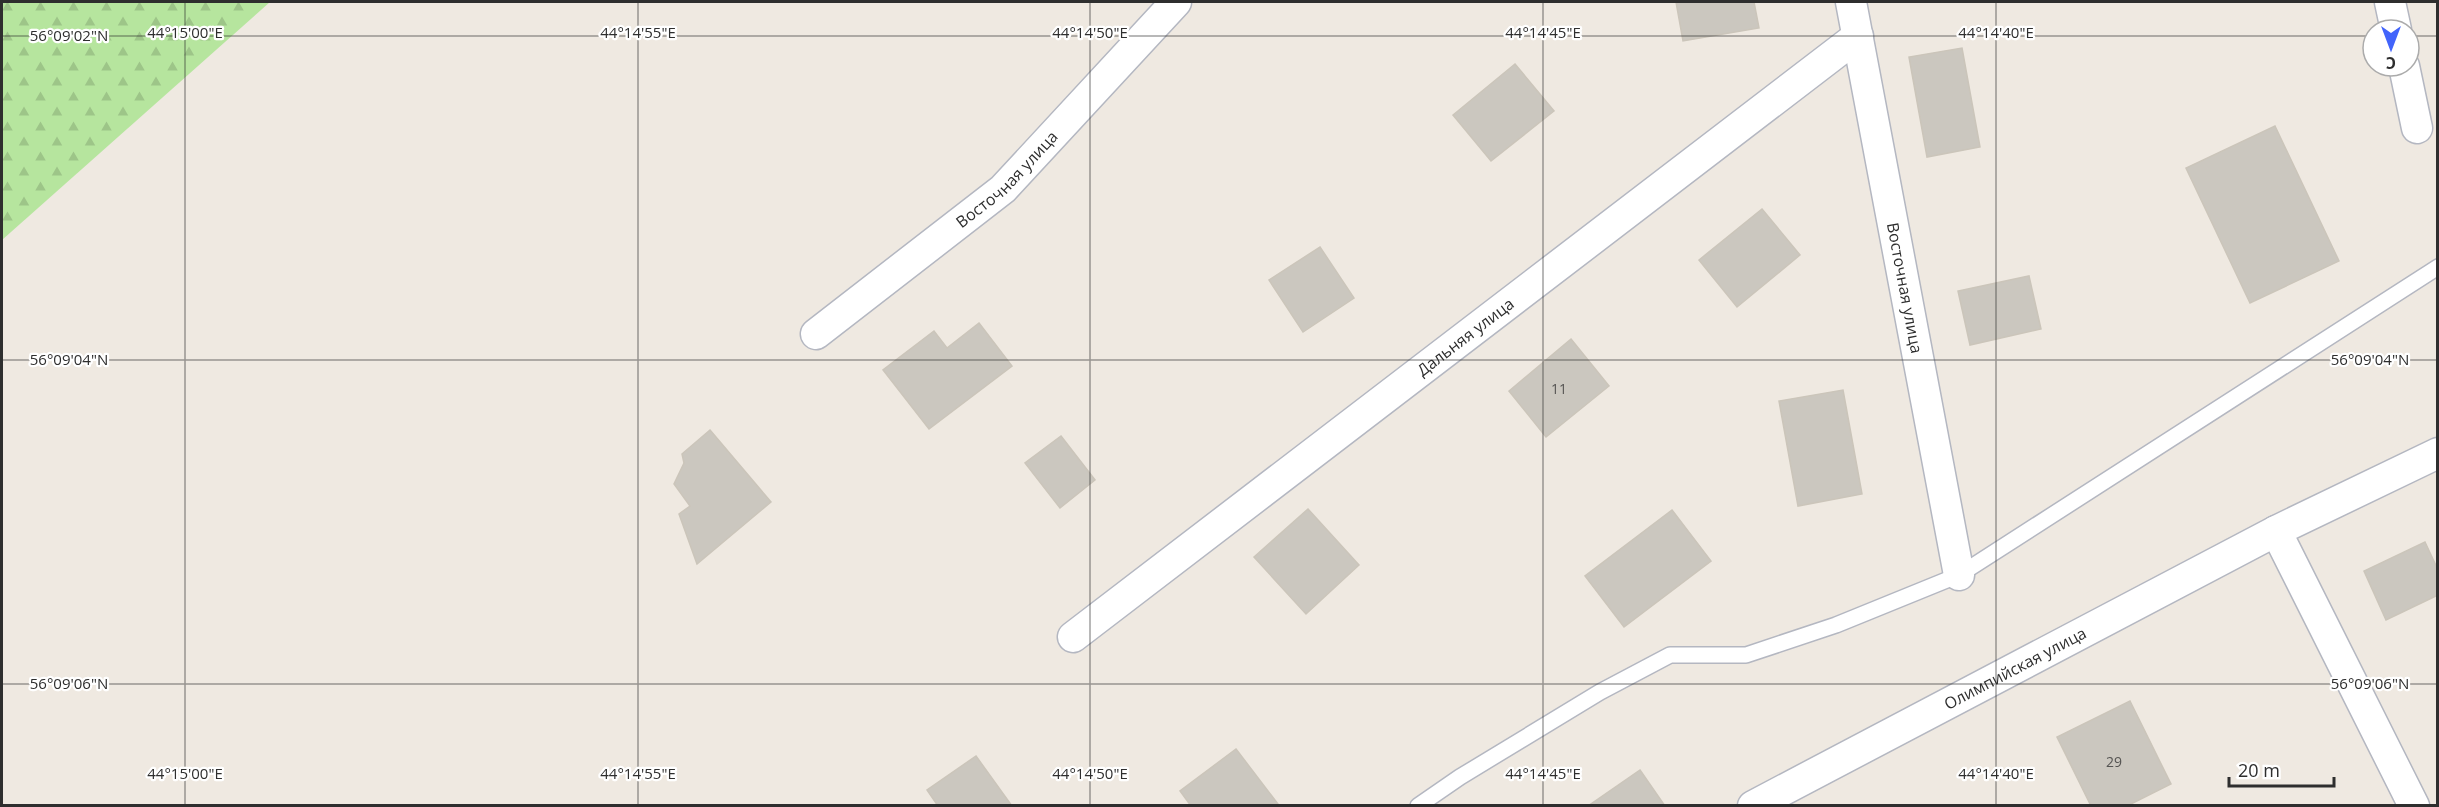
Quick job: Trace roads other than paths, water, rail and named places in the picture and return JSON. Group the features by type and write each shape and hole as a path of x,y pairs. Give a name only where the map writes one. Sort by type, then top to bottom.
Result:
{"street":[{"name":"Восточная улица","path":"816,334 1003,189 1176,2"},
{"name":"Восточная улица","path":"1851,2 1959,575"},
{"path":"2390,2 2393,18"},
{"name":"Дальняя улица","path":"1073,637 1858,36"},
{"path":"2407,78 2417,128"},
{"name":"Олимпийская улица","path":"1753,806 2276,531 2438,453"},
{"path":"2276,531 2414,806"}],"lane":[{"path":"1418,806 1460,777 1600,692 1670,655 1746,655 1836,626 1959,575 2438,267"}]}
